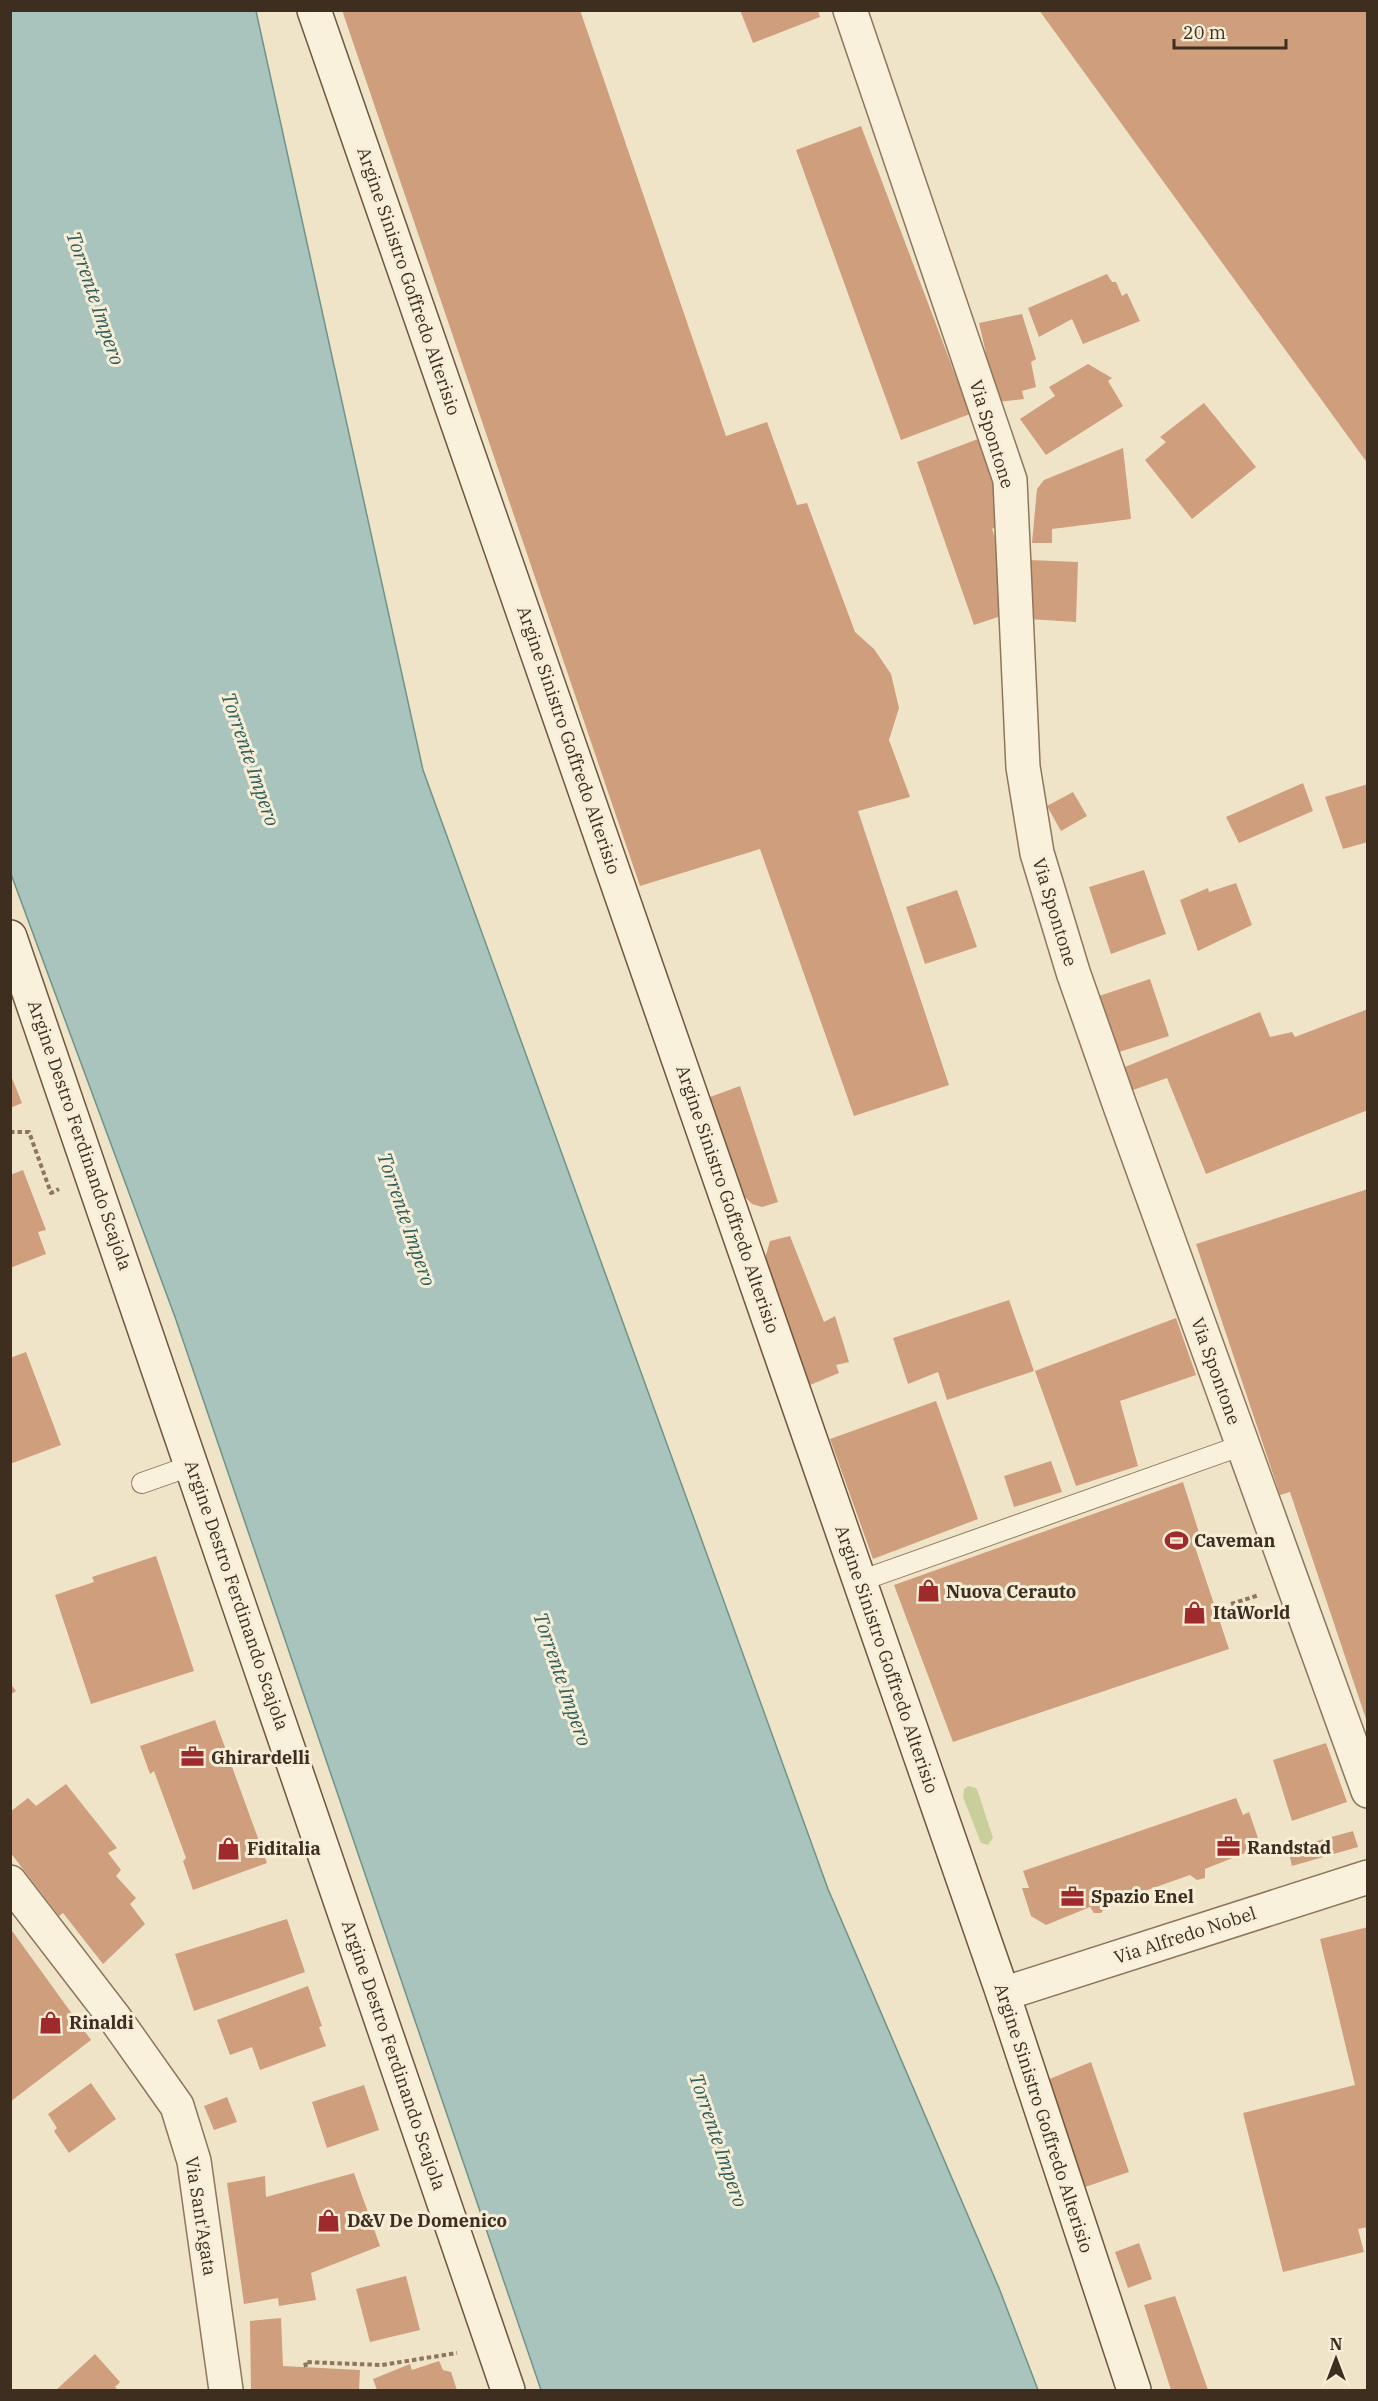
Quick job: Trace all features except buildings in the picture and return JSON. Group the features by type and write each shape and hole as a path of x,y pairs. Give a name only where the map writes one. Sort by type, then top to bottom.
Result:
{"main road":[{"name":"Argine Sinistro Goffredo Alterisio","path":"314,10 860,1581 1002,1994 1134,2391"},
{"name":"Via Spontone","path":"850,10 1010,480 1023,767 1037,853 1077,984 1368,1791"},
{"name":"Argine Destro Ferdinando Scajola","path":"10,937 193,1465 508,2391"},
{"name":"Via Alfredo Nobel","path":"1002,1994 1368,1876"},
{"name":"Via Sant'Agata","path":"10,1882 114,2017 177,2106 195,2161 226,2391"}],"lane":[{"path":"860,1581 1243,1444"},
{"path":"142,1483 193,1465"}],"path":[{"path":"306,2367 305,2362 382,2366 452,2355 492,2343"}],"green space":[{"path":"968,1786 976,1788 978,1792 993,1838 988,1845 981,1843 963,1797 964,1789"}],"water":[{"name":"Torrente Impero","path":"11,10 256,11 423,770 828,1889 999,2288 1038,2390 541,2390 175,1317 11,874"}],"place":[{"name":"Caveman","path":"1176,1540"},
{"name":"Nuova Cerauto","path":"928,1591"},
{"name":"ItaWorld","path":"1195,1612"},
{"name":"Ghirardelli","path":"193,1757"},
{"name":"Randstad","path":"1229,1847"},
{"name":"Fiditalia","path":"229,1848"},
{"name":"Spazio Enel","path":"1073,1896"},
{"name":"Rinaldi","path":"51,2022"},
{"name":"D&V De Domenico","path":"329,2220"}]}
